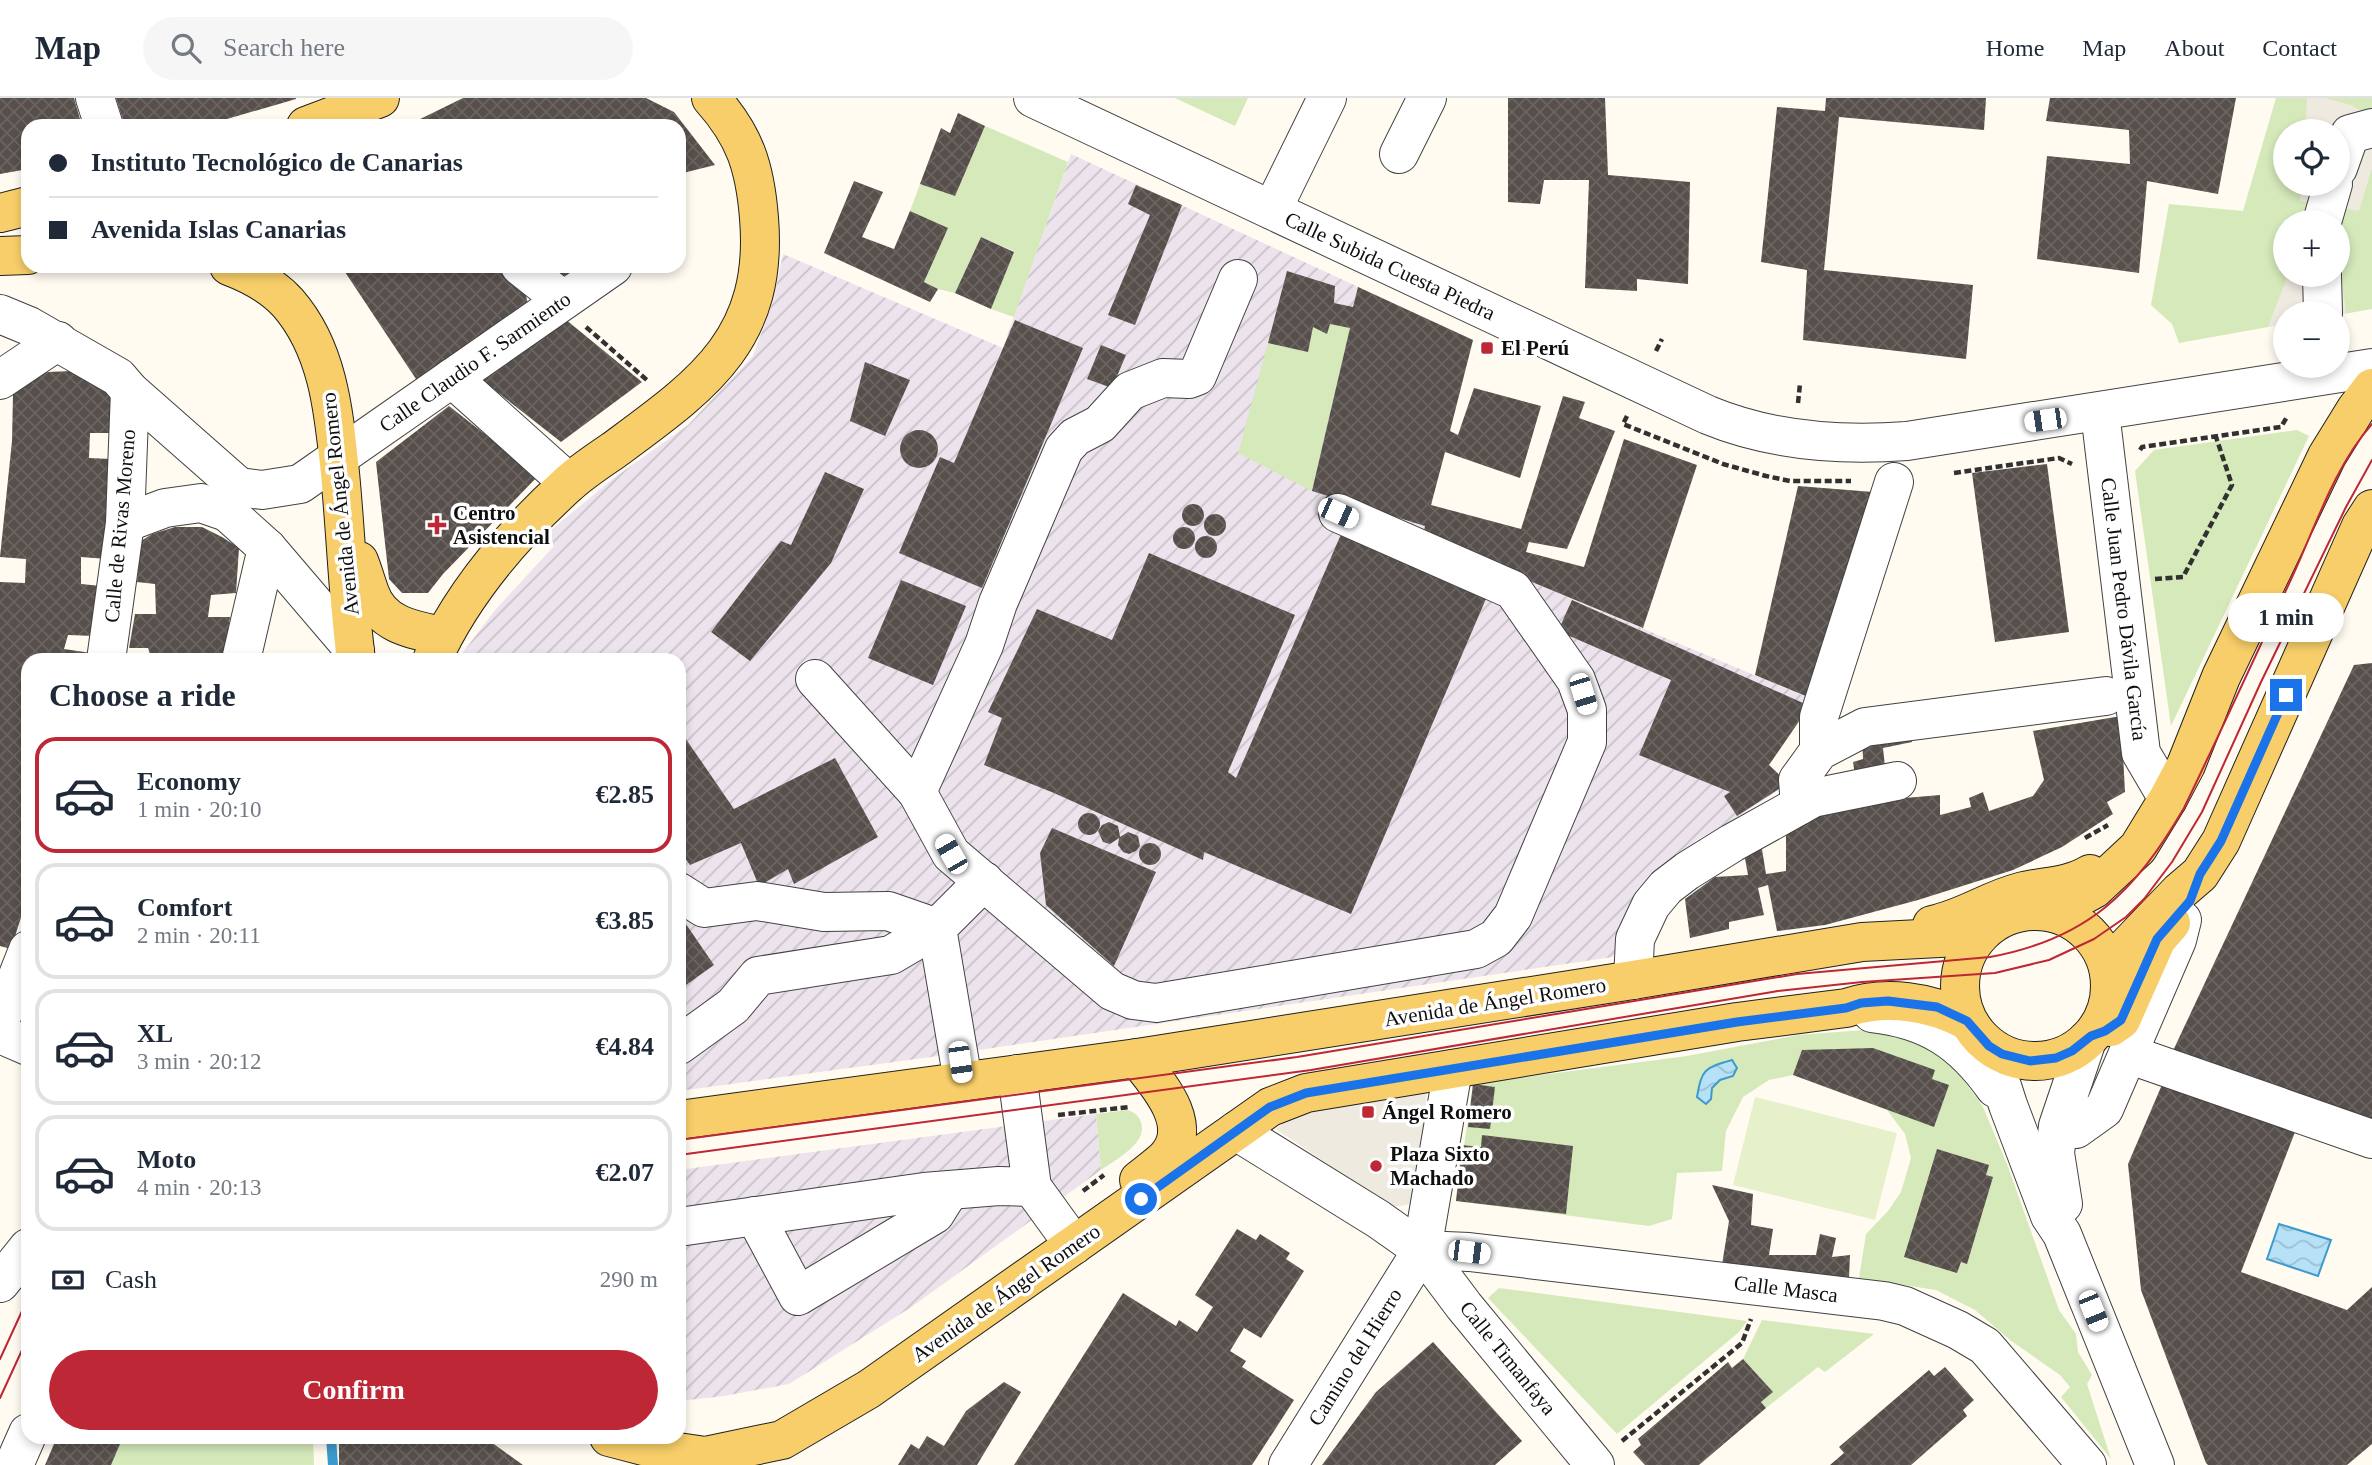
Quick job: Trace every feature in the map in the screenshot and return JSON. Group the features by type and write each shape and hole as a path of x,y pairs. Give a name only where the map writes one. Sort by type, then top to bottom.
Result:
{"main road":[{"path":"337,119 380,98"},
{"path":"346,528 378,610 391,622 437,648 460,605 514,537 569,483 676,404 714,368 737,337 752,305 761,234 751,163 737,130 711,98"},
{"path":"0,213 21,208"},
{"path":"0,256 21,255"},
{"name":"Avenida de Ángel Romero","path":"243,273 271,287 288,303 321,359 331,393 346,528 355,653"},
{"path":"2053,912 2094,889 2138,848 2327,456 2372,388"},
{"path":"2107,1038 2099,1026 2107,1009 2110,990 2108,966 2094,939 2068,917 2043,910 2020,911 1997,920 1978,936 1964,959 1960,974 1960,998 1978,1033 2017,1059 2043,1061 2107,1038 2157,939 2190,901 2200,874 2221,841 2368,530"},
{"path":"1862,942 1895,931 1954,920 2003,898 2052,888 2086,876 2123,842 2163,792"},
{"path":"2108,966 2179,892 2200,874"},
{"name":"Avenida de Ángel Romero","path":"686,1119 1137,1058 1862,942 1978,936"},
{"name":"Avenida de Ángel Romero","path":"636,1444 705,1456 782,1440 869,1389 1270,1107 1306,1093 1737,1022 1846,1008 1861,1003 1901,1002 1937,1007 1978,1033"},
{"path":"1087,1236 1125,1191 1166,1158 1175,1142 1176,1123 1171,1102 1137,1058"}],"street":[{"path":"95,98 102,119"},
{"name":"Calle Subida Cuesta Piedra","path":"1033,98 1708,415 1730,424 1794,439 1873,443 1907,441 2372,368"},
{"path":"1272,210 1327,98"},
{"path":"1399,154 1427,98"},
{"path":"2350,134 2372,128"},
{"path":"528,273 560,302"},
{"name":"Calle Claudio F. Sarmiento","path":"125,523 165,508 233,500 262,490 300,484 602,273"},
{"path":"916,792 984,645 998,603 1064,449 1075,437 1100,424 1130,391 1163,378 1189,379 1197,376 1238,279"},
{"path":"0,314 58,341 118,377 233,500 267,548 353,653"},
{"path":"0,380 58,341"},
{"path":"452,378 569,483"},
{"name":"Calle de Rivas Moreno","path":"107,653 125,523 130,391"},
{"name":"Calle Juan Pedro Dávila García","path":"2100,412 2141,753 2163,792"},
{"path":"1819,751 1819,717 1894,482"},
{"path":"815,679 916,792 951,854 1112,991 1133,1000 1156,1003 1476,949 1496,938 1513,916 1587,742 1587,709 1583,694 1513,590 1338,513"},
{"path":"243,653 267,548"},
{"path":"1800,805 1798,780 1819,751 1865,727 2106,696"},
{"path":"1633,980 1635,939 1651,905 1666,887 1687,871 1813,798 1897,781"},
{"path":"686,1040 733,1006 758,976 891,955 937,928 984,881"},
{"path":"686,896 704,908 757,901 824,912 888,911 937,928"},
{"path":"937,928 963,1081"},
{"path":"0,1021 21,968"},
{"path":"1846,1008 1916,1021 1943,1035 1982,1068 2008,1105"},
{"path":"1978,1033 2050,1216 2062,1234 2155,1465"},
{"path":"0,1034 21,1043"},
{"path":"2062,1196 2070,1178 2072,1144 2076,1129 2107,1038"},
{"path":"2107,1038 2372,1139"},
{"path":"2062,1234 2065,1215 2055,1153 2058,1126 2107,1038"},
{"path":"1237,1131 1378,1219 1422,1250 1453,1069"},
{"path":"1017,1074 1042,1201"},
{"path":"686,1226 950,1190 999,1186 1042,1201 1087,1236"},
{"path":"755,1216 798,1296 936,1214 950,1190"},
{"name":"Calle Masca","path":"1422,1250 1469,1252 1884,1301 1905,1306 1958,1330 1985,1346 2087,1465"},
{"name":"Calle Timanfaya","path":"1422,1250 1584,1461"},
{"name":"Camino del Hierro","path":"1288,1465 1422,1250"},
{"path":"0,1283 21,1257"},
{"path":"14,1465 23,1444"}],"path":[{"path":"560,302 676,404"},
{"path":"2137,453 2142,447 2281,427"},
{"path":"2120,583 2183,577 2232,485 2216,437"},
{"path":"1053,1120 1055,1115 1120,1107 1139,1108"},
{"path":"1042,1201 1105,1174"},
{"path":"1584,1461 1742,1343 1763,1287"}],"shaded area":[{"path":"2307,98 2325,98 2351,105 2372,117 2372,168 2359,211 2300,201 2300,196 2350,196 2350,119 2306,119"},
{"path":"1071,154 1473,340 1423,537 1814,700 1769,765 1788,783 1697,840 1641,894 1613,957 686,1090 686,653 462,653 496,609 554,546 545,535 614,478 688,425 753,356 773,301 783,254 1003,348"},
{"path":"2283,287 2343,287 2344,301 2278,301"},
{"name":"Plaza Sixto Machado","path":"1427,1087 1420,1203 1391,1207 1276,1129 1302,1109"},
{"path":"1096,1114 1101,1170 910,1308 789,1384 686,1400 686,1169"}],"green space":[{"path":"1175,98 1248,98 1235,126"},
{"path":"2276,98 2372,98 2372,309 2350,313 2350,301 2273,301 2273,326 2179,343 2172,324 2151,305 2169,204 2243,211"},
{"path":"985,126 1068,162 1014,317 991,309 1014,251 981,237 955,293 938,289 924,282 947,229 910,211 920,184 955,195"},
{"path":"1330,324 1350,328 1312,491 1238,453 1268,343 1308,352 1313,327"},
{"path":"2297,430 2309,436 2171,726 2135,471 2154,450"},
{"path":"1864,1030 1909,1039 1952,1064 1983,1107 2007,1164 2059,1310 2076,1334 2078,1352 2092,1375 2087,1384 2111,1459 2061,1397 2070,1387 2060,1375 2010,1340 1975,1310 1936,1290 1859,1278 1866,1234 1888,1211 1901,1192 1911,1158 1905,1134 1887,1110 1793,1075 1769,1080 1743,1097 1726,1131 1722,1171 1677,1173 1672,1219 1649,1226 1456,1201 1473,1084 1687,1056 1798,1035"},
{"path":"1755,1097 1897,1133 1875,1220 1733,1185"},
{"path":"1127,1110 1135,1113 1140,1120 1141,1136 1130,1150 1101,1170 1096,1114"},
{"path":"1499,1288 1747,1321 1739,1332 1617,1434 1488,1298"},
{"path":"1762,1320 1874,1334 1825,1372 1818,1367 1766,1408 1761,1402 1772,1392 1743,1359"},
{"path":"119,1444 313,1444 314,1465 111,1465"}],"water":[{"path":"1732,1060 1737,1068 1733,1076 1720,1080 1712,1088 1711,1099 1706,1104 1697,1097 1703,1075 1715,1065"},
{"path":"2279,1224 2331,1240 2318,1276 2267,1259"}],"building":[{"path":"0,98 74,98 80,119 21,119 21,170 0,174"},
{"path":"116,98 296,98 227,119 123,119"},
{"path":"463,98 646,98 674,112 679,119 420,119"},
{"path":"1508,98 1605,98 1608,175 1690,182 1688,284 1637,279 1637,291 1585,288 1589,180 1544,180 1540,204 1508,202"},
{"path":"1826,98 1986,98 1984,130 1839,117 1824,270 1973,285 1966,359 1803,340 1807,270 1761,262 1777,107 1825,111"},
{"path":"2050,98 2236,98 2218,194 2147,181 2139,273 2037,259 2047,156 2130,164 2129,130 2046,121"},
{"path":"958,113 985,126 955,196 920,184 941,128 950,133"},
{"path":"686,128 715,165 686,172"},
{"path":"854,181 883,192 862,237 894,249 910,211 948,228 924,282 938,289 930,302 824,253"},
{"path":"1136,185 1182,205 1135,325 1108,315 1150,215 1128,204"},
{"path":"981,237 1014,252 991,309 955,293"},
{"path":"1287,271 1335,286 1334,303 1353,307 1358,287 1473,340 1450,431 1458,435 1474,388 1541,406 1520,478 1445,452 1431,505 1521,529 1563,396 1585,402 1579,418 1615,431 1567,549 1529,542 1526,552 1584,567 1624,439 1697,465 1643,628 1423,537 1425,526 1312,491 1350,328 1330,324 1327,334 1313,327 1308,352 1268,343"},
{"path":"346,273 501,273 525,291 529,309 420,385"},
{"path":"565,319 642,382 561,442 482,380"},
{"path":"1015,320 1083,348 982,588 899,553 940,457 954,463"},
{"path":"1101,345 1126,355 1112,388 1087,379"},
{"path":"865,362 910,380 885,436 850,421"},
{"path":"71,371 113,394 112,433 90,433 89,458 111,459 107,559 81,557 81,584 101,586 95,636 68,635 64,649 91,653 21,653 21,917 11,949 0,946 0,582 25,583 26,559 0,557 12,441 13,393 24,379 48,372"},
{"name":"Centro Asistencial","path":"449,406 538,476 428,593 402,593 389,579 376,462"},
{"path":"919,430 933,435 938,449 933,463 919,468 905,463 900,449 905,435"},
{"path":"2047,464 2069,632 1995,642 1972,473"},
{"path":"825,472 864,489 831,563 750,661 711,632 781,541 791,545"},
{"path":"1798,486 1873,492 1808,697 1755,675"},
{"path":"1193,504 1201,507 1204,515 1201,523 1193,526 1185,523 1182,515 1185,507"},
{"path":"1215,514 1223,517 1226,525 1223,533 1215,536 1207,533 1204,525 1207,517"},
{"path":"1345,525 1491,587 1351,914 1204,852 1203,860 1054,793 984,765 1002,718 988,712 1037,609 1112,640 1149,553 1295,615 1228,772 1236,778"},
{"path":"175,527 202,527 239,548 236,593 211,595 208,617 230,617 225,653 150,653 148,648 129,648 135,614 156,614 155,584 137,582 141,541 152,534"},
{"path":"1184,527 1192,530 1195,538 1192,546 1184,549 1176,546 1173,538 1176,530"},
{"path":"1206,536 1214,539 1217,547 1214,555 1206,558 1198,555 1195,547 1198,539"},
{"path":"901,580 966,606 933,685 868,658"},
{"path":"1572,600 1803,703 1804,714 1769,765 1788,783 1737,816 1724,796 1730,792 1639,755 1671,680 1558,631"},
{"path":"2372,663 2372,1123 2171,1055 2354,665"},
{"path":"2121,716 2125,792 2107,802 2113,814 2062,847 2013,870 1918,900 1825,925 1777,931 1768,885 1758,888 1764,915 1729,922 1729,929 1690,938 1685,899 1715,877 1748,875 1744,853 1761,843 1766,874 1786,871 1786,828 1823,812 1893,799 1940,795 1940,815 1971,807 1969,798 1983,792 1989,811 2033,796 2044,780 2033,731"},
{"path":"1911,730 1912,742 1883,748 1885,767 1855,775 1853,762 1863,759 1862,736"},
{"path":"686,739 734,809 835,758 878,837 794,884 788,869 759,886 741,843 690,865 686,860"},
{"path":"1089,813 1097,816 1100,824 1097,832 1089,835 1081,832 1078,824 1081,816"},
{"path":"1109,822 1118,826 1120,837 1128,832 1138,836 1140,846 1136,851 1129,854 1123,852 1118,845 1119,838 1110,844 1103,842 1098,831 1102,825"},
{"path":"1052,828 1156,872 1114,966 1046,905 1040,853"},
{"path":"1150,843 1158,846 1161,854 1158,862 1150,865 1142,862 1139,854 1142,846"},
{"path":"686,924 714,965 686,985"},
{"path":"1873,1048 1935,1070 1932,1079 1949,1085 1934,1127 1793,1075 1802,1050"},
{"path":"2164,1080 2295,1132 2241,1272 2347,1310 2372,1287 2372,1444 2347,1465 2206,1463 2141,1290 2128,1164"},
{"path":"1473,1084 1495,1087 1490,1129 1468,1127"},
{"path":"1482,1135 1573,1146 1566,1214 1456,1201 1462,1145 1481,1147"},
{"path":"1937,1149 1989,1165 1986,1175 1993,1177 1967,1264 1961,1262 1957,1273 1904,1257"},
{"path":"1712,1185 1753,1194 1751,1225 1773,1229 1769,1255 1816,1255 1820,1234 1836,1238 1832,1257 1850,1255 1849,1278 1721,1271 1729,1221"},
{"path":"1237,1229 1256,1240 1260,1234 1290,1253 1286,1259 1304,1271 1261,1338 1244,1328 1230,1351 1246,1361 1242,1367 1294,1400 1252,1465 1014,1465 1123,1293 1176,1326 1179,1320 1197,1332 1213,1307 1195,1295"},
{"path":"1433,1342 1522,1441 1495,1465 1322,1465 1376,1392"},
{"path":"1743,1359 1773,1392 1761,1402 1766,1408 1699,1465 1645,1465 1633,1452 1641,1445 1638,1439 1728,1362 1732,1368"},
{"path":"1945,1367 1974,1400 1963,1410 1967,1416 1911,1465 1830,1465 1844,1453 1839,1447 1929,1370 1934,1376"},
{"path":"1004,1382 1021,1392 977,1465 898,1465 911,1444 919,1449 927,1436 944,1446 966,1411"},
{"path":"54,1444 120,1444 111,1465 45,1465"},
{"path":"339,1444 494,1444 523,1465 339,1465"}],"waterway":[{"path":"332,1444 333,1465"}],"tram line":[{"path":"686,1139 1297,1057 1797,974 1990,957 2055,938 2082,924 2105,907 2127,887 2166,838 2184,808 2327,496 2347,458 2372,424"},
{"path":"686,1154 1311,1070 1778,991 1995,973 2049,960 2094,939 2126,917 2144,899 2172,862 2202,812 2261,682 2346,507 2372,460"},
{"path":"0,1359 21,1313"},
{"path":"0,1398 21,1352"}],"place":[{"name":"El Perú","path":"1487,348"},
{"name":"Centro Asistencial","path":"437,525"},
{"name":"Ángel Romero","path":"1368,1112"},
{"name":"Plaza Sixto Machado","path":"1376,1166"}],"route":[{"path":"1141,1199 1270,1107 1306,1093 1737,1022 1846,1008 1861,1003 1901,1002 1952,1012 1967,1021 1989,1046 2017,1059 2043,1061 2072,1051 2091,1036 2105,1031 2121,1020 2157,939 2190,901 2200,874 2221,841 2286,695"}]}
